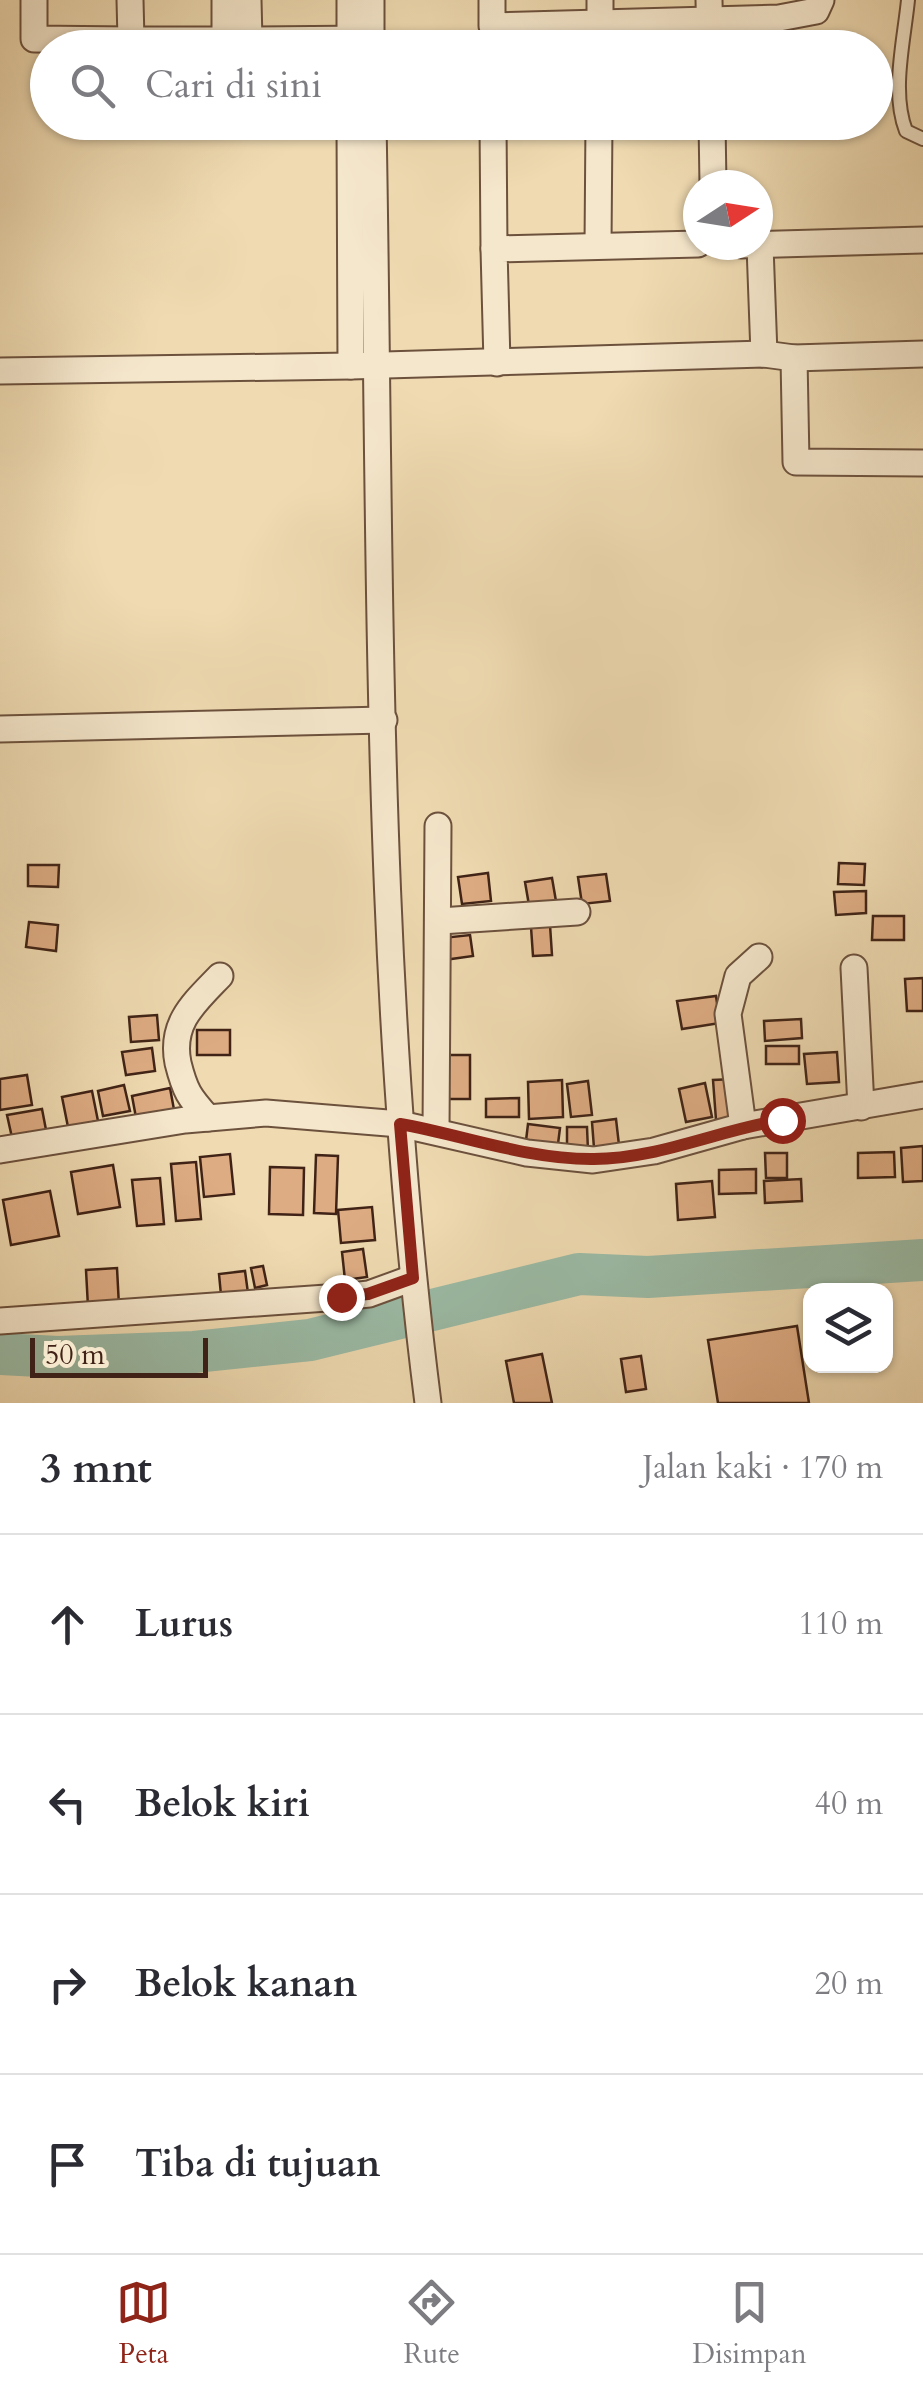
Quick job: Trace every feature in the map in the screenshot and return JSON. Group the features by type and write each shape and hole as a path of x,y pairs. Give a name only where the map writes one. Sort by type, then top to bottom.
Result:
{"street":[{"path":"34,0 34,30"},
{"path":"130,0 131,30"},
{"path":"225,0 225,30"},
{"path":"248,0 248,30"},
{"path":"350,0 358,30"},
{"path":"364,30 372,0"},
{"path":"492,0 492,30"},
{"path":"520,30 600,10 811,14 820,0"},
{"path":"350,140 350,366"},
{"path":"373,140 389,951 400,1124 428,1403"},
{"path":"493,140 497,364"},
{"path":"598,244 599,140"},
{"path":"712,140 713,170"},
{"path":"773,245 923,240"},
{"path":"494,249 683,244"},
{"path":"753,260 764,354"},
{"path":"0,372 497,364 764,354 794,358 923,354"},
{"path":"794,358 796,462 923,463"},
{"path":"0,728 384,720"},
{"path":"436,1131 438,826"},
{"path":"440,922 577,912"},
{"path":"743,1126 728,1014 738,976 759,958"},
{"path":"854,968 860,1107"},
{"path":"208,1118 185,1093 175,1047 177,1029 186,1013 220,976"},
{"path":"0,1150 208,1118 266,1113 400,1124 527,1152 593,1160 654,1150 743,1126 923,1095"},
{"path":"0,1321 341,1297 414,1283"}],"lane":[{"path":"908,0 900,108 906,131 923,139"}],"building":[{"path":"839,863 865,864 864,885 838,884"},
{"path":"28,865 59,865 58,887 28,886"},
{"path":"488,873 491,901 462,904 458,877"},
{"path":"606,874 610,901 582,904 578,877"},
{"path":"552,878 557,907 530,911 525,882"},
{"path":"866,891 866,913 836,915 834,892"},
{"path":"873,916 904,916 904,940 872,940"},
{"path":"29,922 58,925 56,951 26,947"},
{"path":"550,925 552,955 533,956 531,927"},
{"path":"470,935 473,956 444,960 442,938"},
{"path":"923,978 923,1011 907,1011 905,979"},
{"path":"716,996 720,1023 682,1029 677,1001"},
{"path":"157,1015 159,1040 131,1042 129,1017"},
{"path":"801,1019 802,1038 765,1041 764,1021"},
{"path":"197,1030 230,1030 230,1055 197,1055"},
{"path":"766,1046 799,1046 799,1064 766,1064"},
{"path":"152,1048 155,1071 126,1075 122,1052"},
{"path":"837,1052 839,1082 807,1084 804,1054"},
{"path":"445,1055 470,1055 470,1099 445,1099"},
{"path":"27,1075 32,1105 0,1110 0,1079"},
{"path":"734,1079 738,1119 716,1120 713,1080"},
{"path":"562,1080 563,1117 529,1119 528,1082"},
{"path":"588,1081 592,1115 571,1117 567,1084"},
{"path":"705,1083 712,1117 686,1122 679,1089"},
{"path":"124,1085 130,1111 103,1116 98,1091"},
{"path":"170,1088 175,1115 137,1123 132,1096"},
{"path":"92,1091 98,1121 68,1127 62,1097"},
{"path":"519,1098 519,1117 486,1117 486,1099"},
{"path":"42,1109 47,1135 13,1142 7,1115"},
{"path":"616,1119 619,1145 594,1148 592,1122"},
{"path":"528,1124 560,1128 557,1152 525,1149"},
{"path":"567,1127 587,1127 588,1151 567,1151"},
{"path":"923,1146 923,1181 903,1182 901,1148"},
{"path":"894,1152 895,1177 858,1178 858,1153"},
{"path":"765,1153 787,1153 787,1178 766,1178"},
{"path":"230,1154 234,1194 204,1197 200,1157"},
{"path":"316,1155 338,1156 336,1214 314,1213"},
{"path":"196,1162 201,1219 176,1221 171,1164"},
{"path":"113,1165 120,1207 78,1214 71,1172"},
{"path":"270,1167 304,1168 303,1215 269,1214"},
{"path":"756,1169 756,1193 719,1194 719,1170"},
{"path":"160,1178 164,1224 137,1226 132,1180"},
{"path":"801,1179 802,1201 765,1203 764,1181"},
{"path":"712,1181 715,1217 678,1220 676,1184"},
{"path":"50,1191 59,1236 11,1245 3,1200"},
{"path":"372,1207 375,1240 341,1243 338,1210"},
{"path":"363,1249 367,1277 345,1280 342,1252"},
{"path":"263,1266 267,1285 255,1288 251,1268"},
{"path":"117,1268 119,1306 88,1307 86,1270"},
{"path":"245,1271 248,1293 221,1295 219,1274"},
{"path":"797,1326 809,1403 718,1403 708,1340"},
{"path":"542,1354 552,1403 514,1403 506,1361"},
{"path":"641,1356 646,1389 626,1392 621,1359"}],"waterway":[{"path":"0,1354 58,1357 194,1352 310,1340 579,1274 648,1277 923,1260"}],"route":[{"path":"341,1297 368,1294 413,1278 400,1124 527,1152 593,1160 782,1120"}]}
